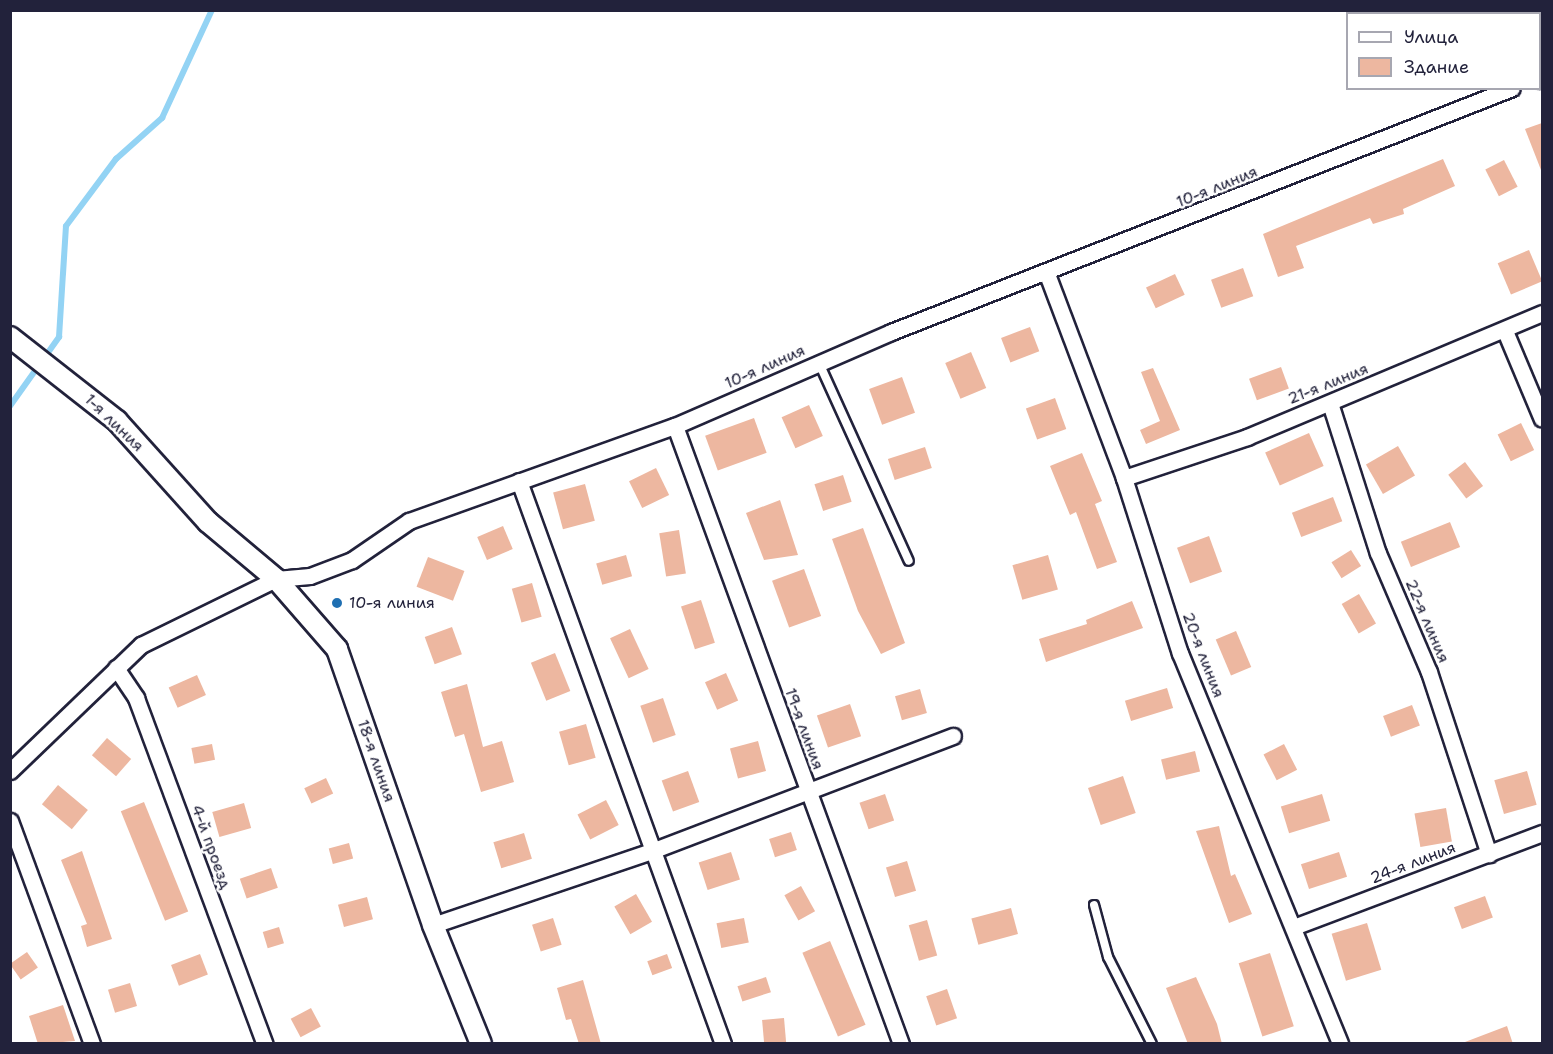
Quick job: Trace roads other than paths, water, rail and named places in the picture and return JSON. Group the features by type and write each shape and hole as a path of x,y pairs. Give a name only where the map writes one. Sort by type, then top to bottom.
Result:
{"street":[{"name":"10-я линия","path":"10,771 141,645 276,579 310,576 352,560 409,521 675,426 819,363 1507,90"},
{"name":"20-я линия","path":"1047,274 1124,478 1180,653 1296,926 1340,1044"},
{"name":"21-я линия","path":"1124,478 1330,402 1505,331 1542,313"},
{"path":"1505,331 1542,419"},
{"name":"1-я линия","path":"10,337 53,368 117,421 207,522"},
{"name":"22-я линия","path":"1330,402 1378,553 1429,672 1489,854"},
{"name":"19-я линия","path":"675,426 901,1044"},
{"path":"519,481 723,1044"},
{"name":"18-я линия","path":"207,522 276,579 337,649 433,925 481,1044"},
{"name":"4-й проезд","path":"116,668 136,698 265,1044"},
{"path":"433,925 654,850 953,736"},
{"path":"10,821 92,1044"},
{"name":"24-я линия","path":"1296,926 1542,833"}],"lane":[{"path":"819,363 909,561"},
{"path":"1094,905 1107,957 1152,1044"}],"waterway":[{"path":"10,406 59,337 66,226 116,159 162,118 212,10"}],"place":[{"name":"10-я линия","path":"337,603"}]}
